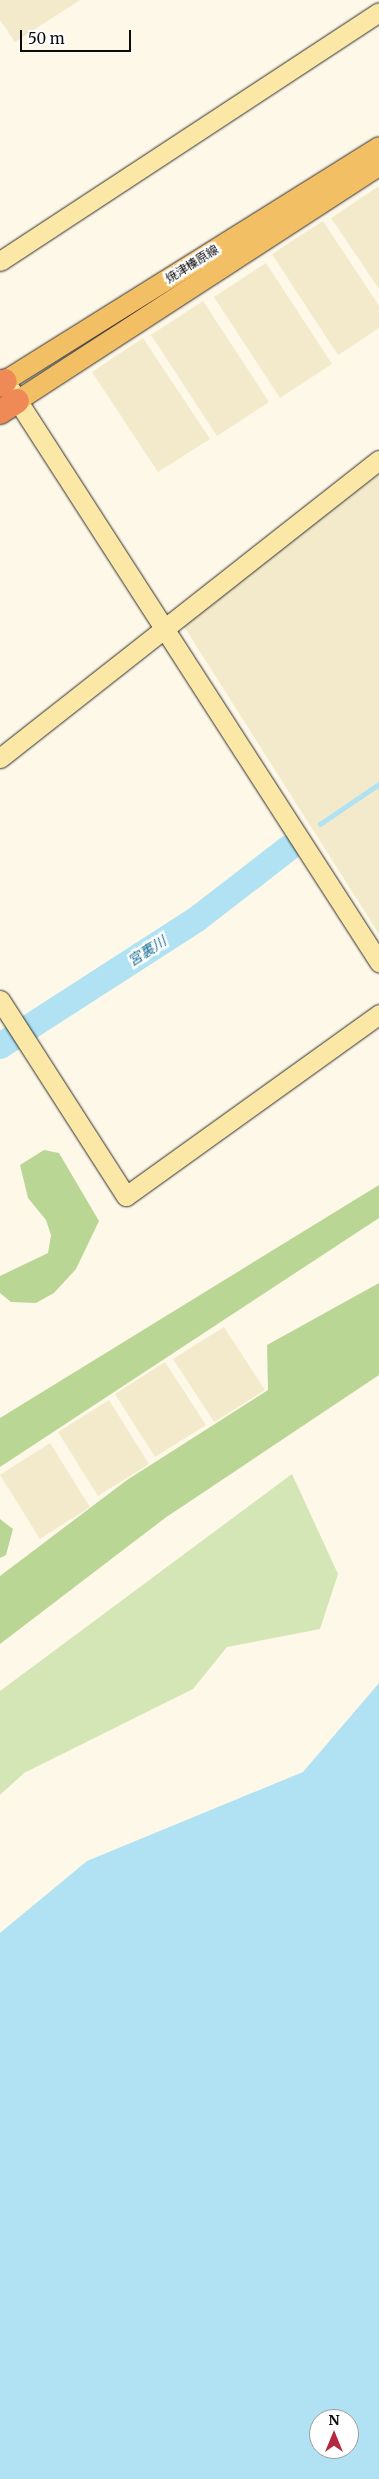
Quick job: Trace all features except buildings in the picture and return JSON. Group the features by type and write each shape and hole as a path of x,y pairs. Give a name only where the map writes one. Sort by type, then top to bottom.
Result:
{"main road":[{"name":"焼津榛原線","path":"4,390 379,147"},
{"name":"焼津榛原線","path":"4,390 379,166"}],"street":[{"path":"0,261 379,12"},
{"path":"4,390 162,627 379,962"},
{"path":"0,758 162,627 379,460"},
{"path":"0,1000 126,1196 379,1014"}],"shaded area":[{"path":"0,0 80,0 15,42 0,20"},
{"path":"379,186 379,289 331,218"},
{"path":"323,221 379,306 379,328 338,355 272,254"},
{"path":"266,263 332,364 280,398 214,297"},
{"path":"203,301 269,402 217,436 151,335"},
{"path":"143,338 210,439 158,472 92,372"},
{"path":"379,474 379,934 183,625"},
{"path":"224,1327 265,1390 214,1422 173,1359"},
{"path":"165,1362 206,1425 155,1457 115,1394"},
{"path":"109,1400 149,1464 98,1496 58,1432"},
{"path":"50,1443 90,1507 40,1539 0,1475"}],"green space":[{"path":"44,1150 59,1153 99,1221 76,1269 54,1293 36,1303 11,1302 0,1293 0,1276 48,1253 51,1235 46,1220 28,1198 20,1165"},
{"path":"379,1185 379,1218 0,1467 0,1418"},
{"path":"379,1283 379,1375 165,1518 0,1644 0,1576 127,1480 268,1390 267,1345"},
{"path":"292,1474 338,1574 320,1629 227,1647 193,1689 24,1773 0,1795 0,1691"},
{"path":"0,1519 13,1529 6,1555 0,1558"}],"water":[{"path":"379,1683 379,2479 0,2479 0,1933 87,1861 303,1772"}],"waterway":[{"name":"宮裏川","path":"320,824 379,784"},
{"name":"宮裏川","path":"0,1046 197,919 289,848"}]}
